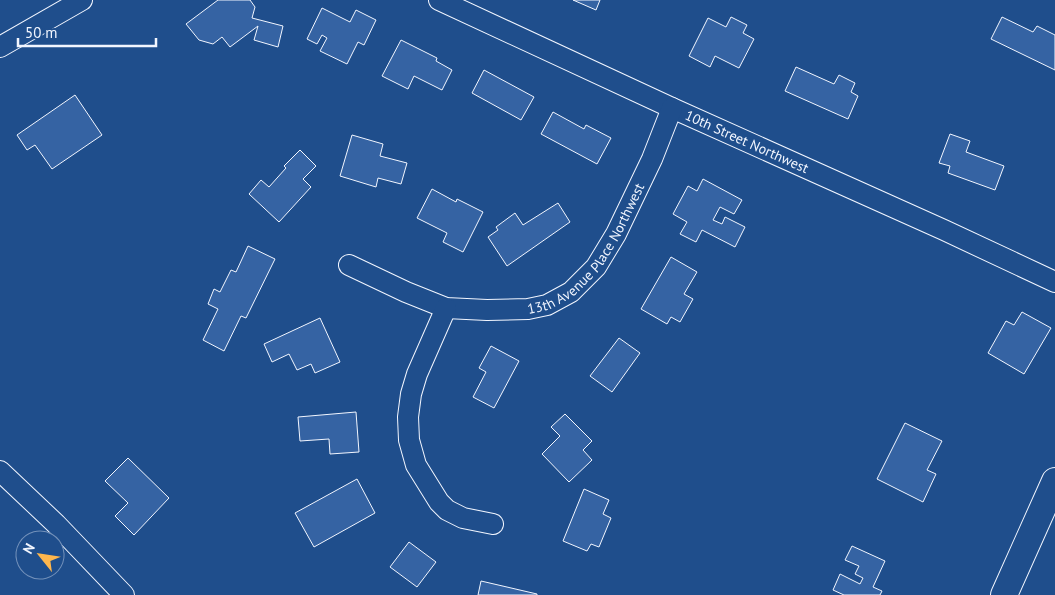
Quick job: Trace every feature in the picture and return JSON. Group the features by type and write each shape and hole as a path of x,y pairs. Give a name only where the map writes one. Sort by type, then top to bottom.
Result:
{"main road":[{"path":"1004,595 1055,481"}],"street":[{"path":"0,47 82,0"},
{"name":"10th Street Northwest","path":"439,0 1055,282"},
{"name":"13th Avenue Place Northwest","path":"349,265 399,289 446,308 528,309 547,305 571,292 596,266 616,234 652,159 672,108"},
{"path":"446,308 417,374 411,394 408,417 410,440 416,465 439,502 447,510 463,518 493,524"},
{"path":"0,471 56,524 124,595"}],"building":[{"path":"218,0 250,0 255,7 252,18 283,26 278,47 254,40 258,26 230,47 222,37 213,44 199,40 186,24"},
{"path":"573,0 600,0 596,10"},
{"path":"322,8 350,22 356,10 376,20 364,45 358,42 347,64 320,51 327,38 322,35 317,44 307,39"},
{"path":"731,17 747,25 743,33 754,39 739,68 715,56 710,67 689,56 708,18 726,27"},
{"path":"1002,17 1033,32 1037,26 1055,35 1055,70 991,39"},
{"path":"401,40 437,58 436,61 452,70 442,90 414,76 408,89 382,76"},
{"path":"796,67 834,84 839,75 855,83 851,92 858,96 848,119 785,91"},
{"path":"484,70 534,97 521,120 472,93"},
{"path":"75,95 102,135 52,169 35,145 27,150 17,135"},
{"path":"553,112 584,129 586,125 611,138 597,164 541,134"},
{"path":"950,134 970,141 966,152 1004,166 995,190 948,173 950,166 939,163"},
{"path":"352,135 383,144 380,156 407,163 401,184 378,178 376,187 340,176"},
{"path":"300,150 316,166 303,179 311,187 279,222 249,194 261,180 269,187 286,168 284,166"},
{"path":"703,179 742,200 734,214 720,207 713,220 722,224 725,217 745,227 735,247 702,230 696,242 680,234 687,222 673,214 688,186 697,191"},
{"path":"432,189 456,202 457,199 483,212 463,252 443,242 447,233 417,218"},
{"path":"558,203 570,222 507,266 488,237 498,230 496,227 515,213 523,225"},
{"path":"248,246 275,259 246,318 241,316 224,351 203,340 218,309 208,304 214,289 220,292 231,270 236,272"},
{"path":"671,257 697,272 684,294 693,299 680,322 671,317 667,324 641,309"},
{"path":"1022,312 1051,328 1024,374 988,353 1006,321 1014,325"},
{"path":"320,318 340,362 315,373 311,364 297,370 289,354 272,362 264,344"},
{"path":"619,338 640,353 612,392 590,376"},
{"path":"491,346 519,361 494,408 473,397 486,372 479,368"},
{"path":"356,412 359,452 330,454 329,439 300,441 298,417"},
{"path":"565,414 592,441 583,450 592,460 569,482 542,454 560,436 551,427"},
{"path":"905,423 942,441 927,470 936,474 923,502 877,479"},
{"path":"128,458 169,498 134,535 115,516 128,503 105,481"},
{"path":"357,479 375,513 314,547 295,513"},
{"path":"584,489 609,500 603,514 611,518 599,547 591,544 587,551 563,541"},
{"path":"409,542 436,562 417,587 390,567"},
{"path":"852,546 885,561 873,587 882,591 880,595 844,595 833,590 840,574 860,584 863,578 855,574 859,566 845,560"},
{"path":"481,581 537,594 537,595 478,595"}]}
